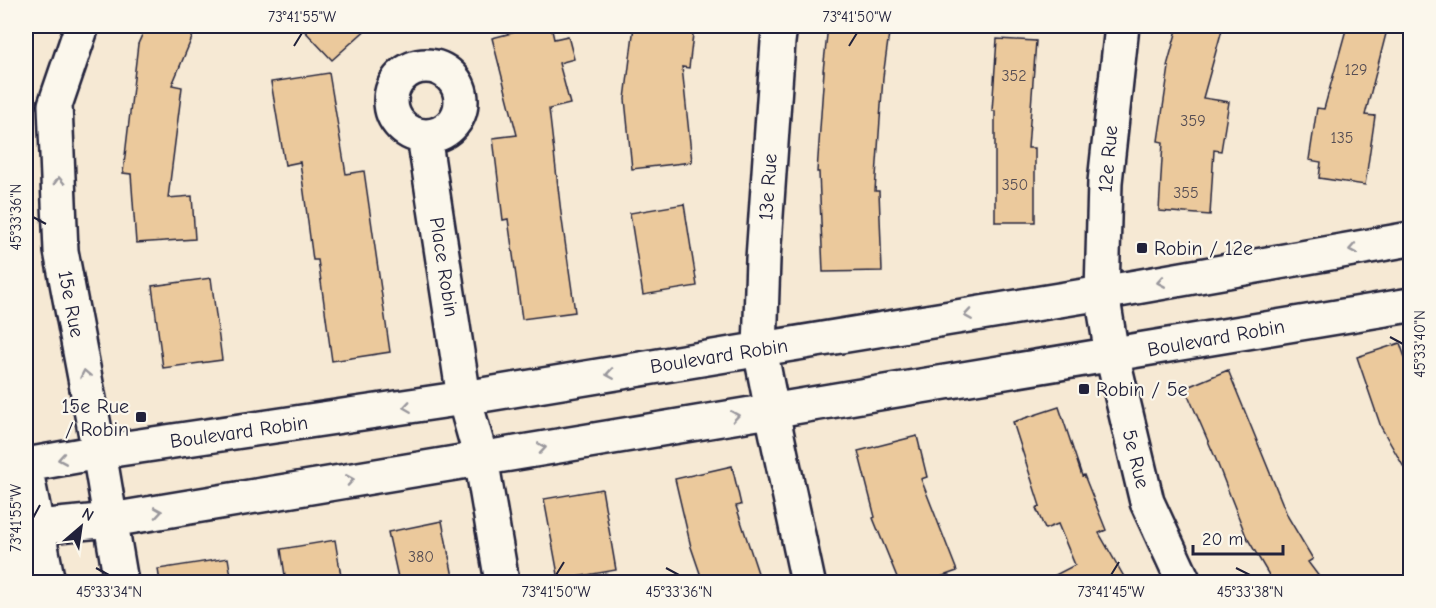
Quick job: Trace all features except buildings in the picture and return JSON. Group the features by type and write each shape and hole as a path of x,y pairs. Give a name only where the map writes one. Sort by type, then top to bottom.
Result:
{"street":[{"name":"15e Rue","path":"82,26 56,105 61,250 121,582"},
{"name":"13e Rue","path":"780,26 763,259 760,349 808,582"},
{"name":"12e Rue","path":"1102,293 1105,182 1122,26"},
{"name":"Place Robin","path":"424,136 464,398 481,458 502,582"},
{"name":"Boulevard Robin","path":"26,465 99,452 464,398 1102,293 1410,239"},
{"name":"5e Rue","path":"1102,293 1112,356 1146,502 1184,582"},
{"name":"Boulevard Robin","path":"31,527 111,520 1410,305"},
{"path":"26,471 31,527 48,582"}],"place":[{"name":"Robin / 12e","path":"1142,248"},
{"name":"Robin / 5e","path":"1084,389"},
{"name":"15e Rue / Robin","path":"141,417"}]}
